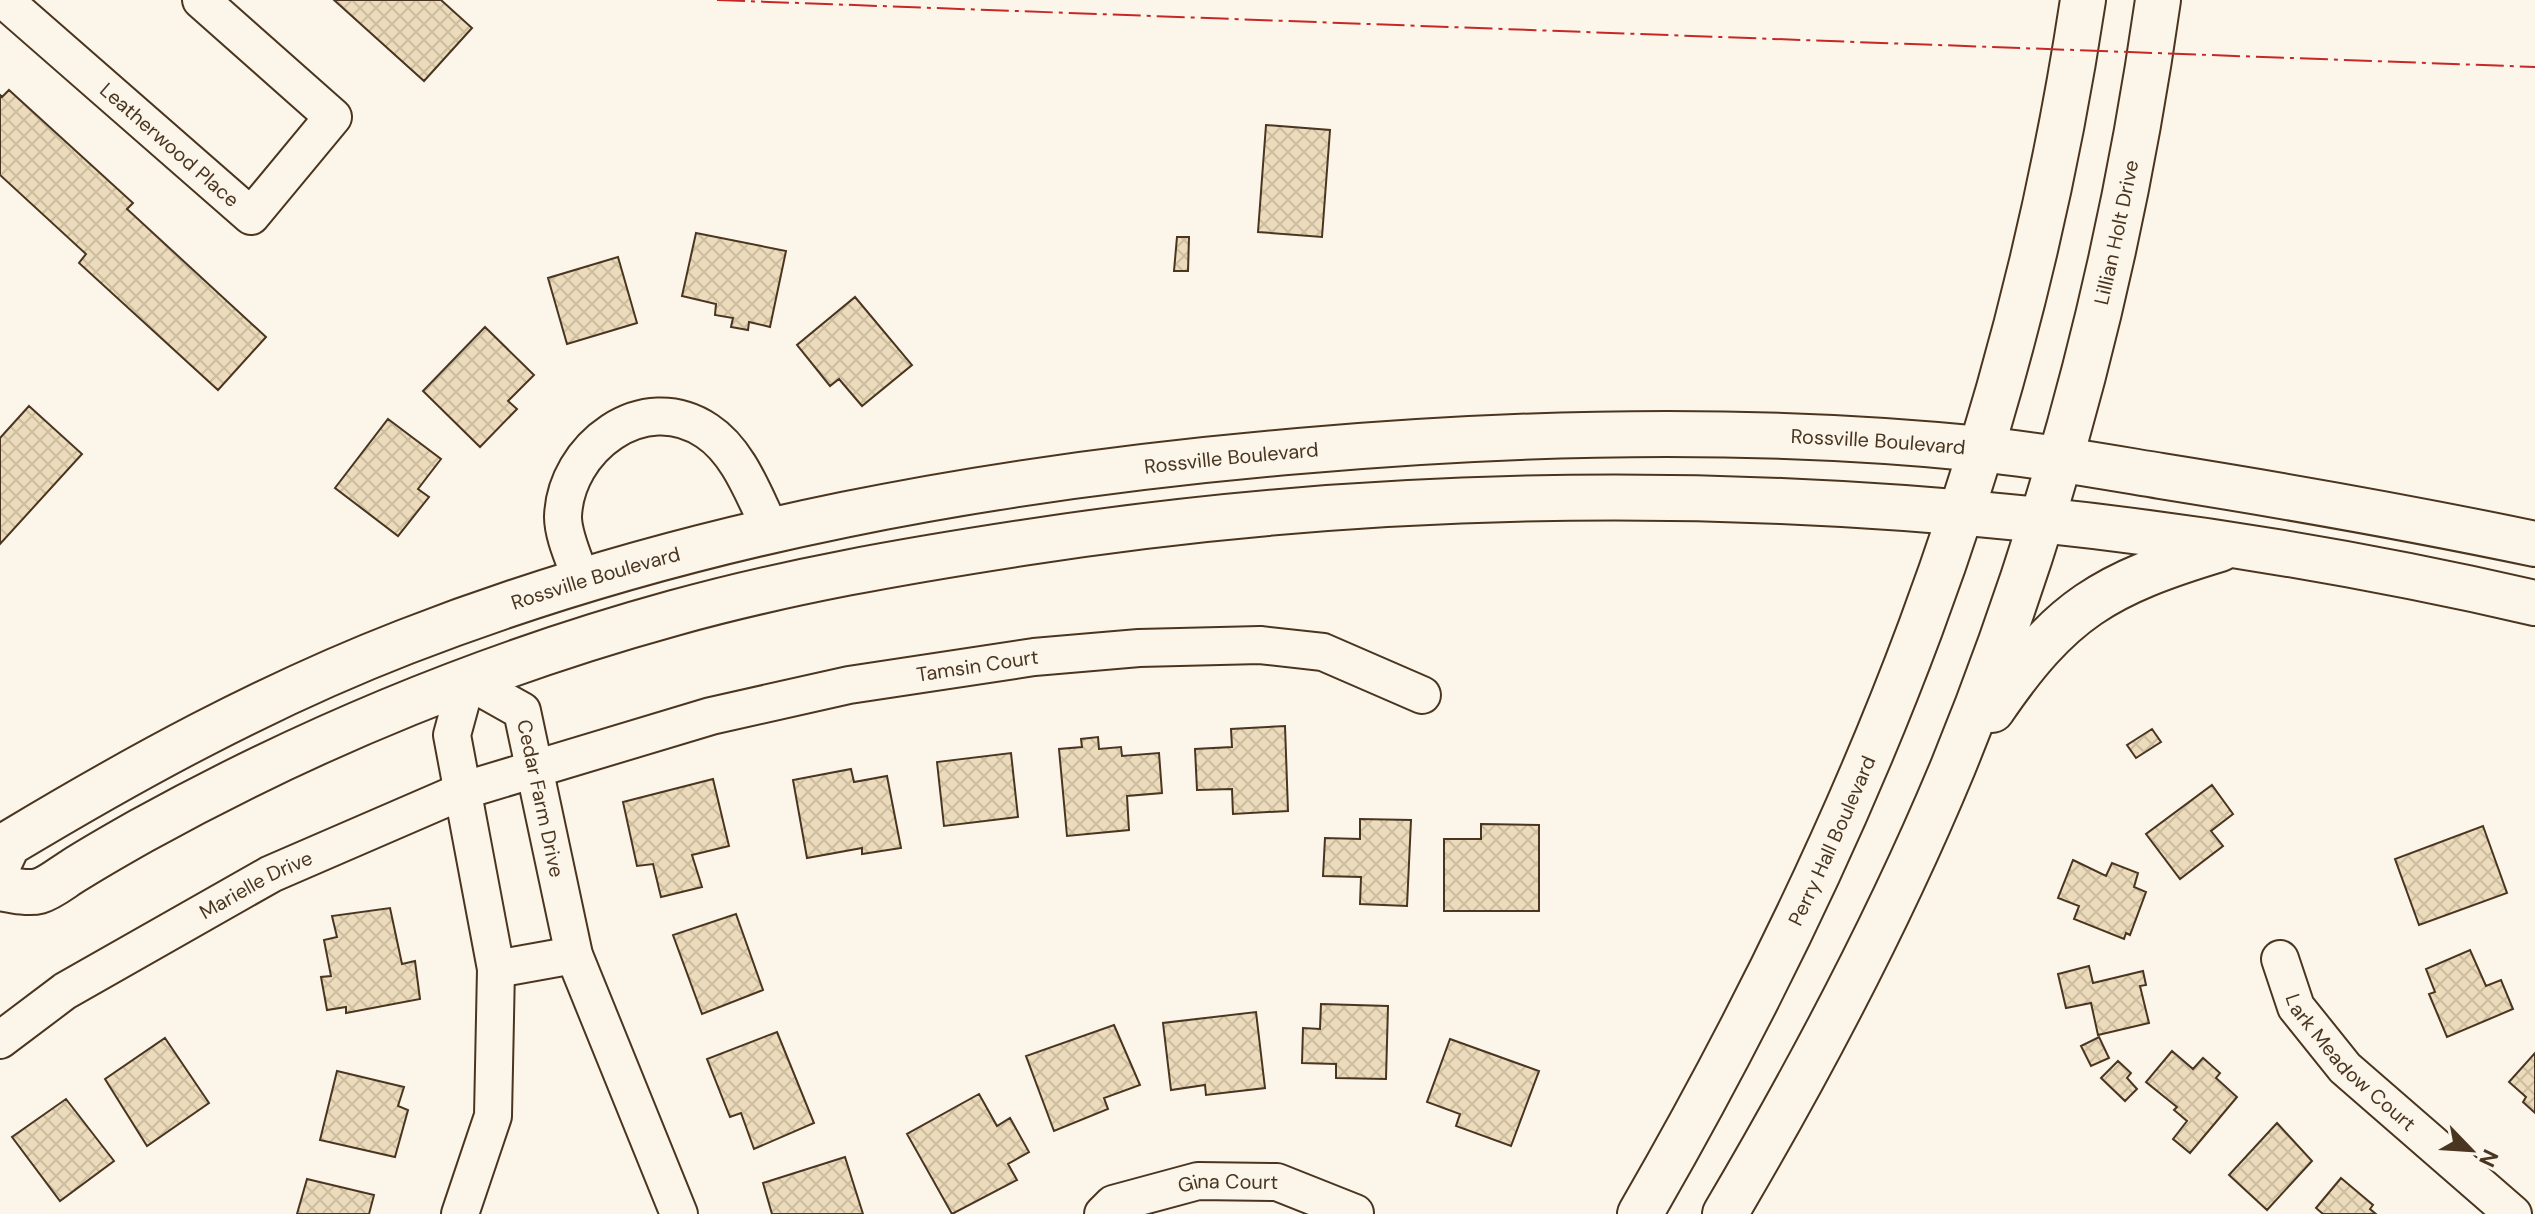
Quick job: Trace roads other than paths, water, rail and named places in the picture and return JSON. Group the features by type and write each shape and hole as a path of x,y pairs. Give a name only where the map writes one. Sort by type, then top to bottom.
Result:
{"main road":[{"path":"1984,449 2055,161 2083,0"},
{"name":"Lillian Holt Drive","path":"2059,459 2105,290 2158,0"},
{"name":"Rossville Boulevard","path":"0,861 8,844 47,820 259,705 406,641 582,582 770,528 1092,473 1237,456 1468,438 1577,433 1735,434 1984,449 2059,459 2323,501 2535,544"},
{"name":"Perry Hall Boulevard","path":"1640,1214 1752,1013 1831,850 1899,691 1984,449"},
{"path":"1725,1214 1838,1009 1952,768 2042,519 2059,459"},
{"path":"0,888 36,892 196,800 276,761 467,680 619,629 768,589 890,564 1204,517 1294,509 1648,497 1965,510 2228,546 2470,588 2535,603"},
{"path":"1952,768 2026,660 2080,609 2133,579 2228,546"}],"street":[{"name":"Leatherwood Place","path":"4,0 251,216 333,117 201,0"},
{"path":"582,582 563,519 568,489 582,460 602,437 628,421 654,417 680,420 706,430 723,446 742,472 770,528"},
{"name":"Tamsin Court","path":"534,770 711,716 849,685 1034,657 1124,649 1260,645 1323,652 1422,695"},
{"path":"460,1214 493,1116 496,969 465,790 452,735 467,680"},
{"name":"Cedar Farm Drive","path":"467,680 522,711 574,955 679,1214"},
{"name":"Marielle Drive","path":"0,1040 65,991 271,874 465,790 534,770"},
{"path":"496,969 574,955"},
{"name":"Lark Meadow Court","path":"2280,959 2296,1007 2345,1068 2513,1214"},
{"name":"Gina Court","path":"1103,1214 1113,1204 1198,1181 1277,1182 1355,1213"}]}
